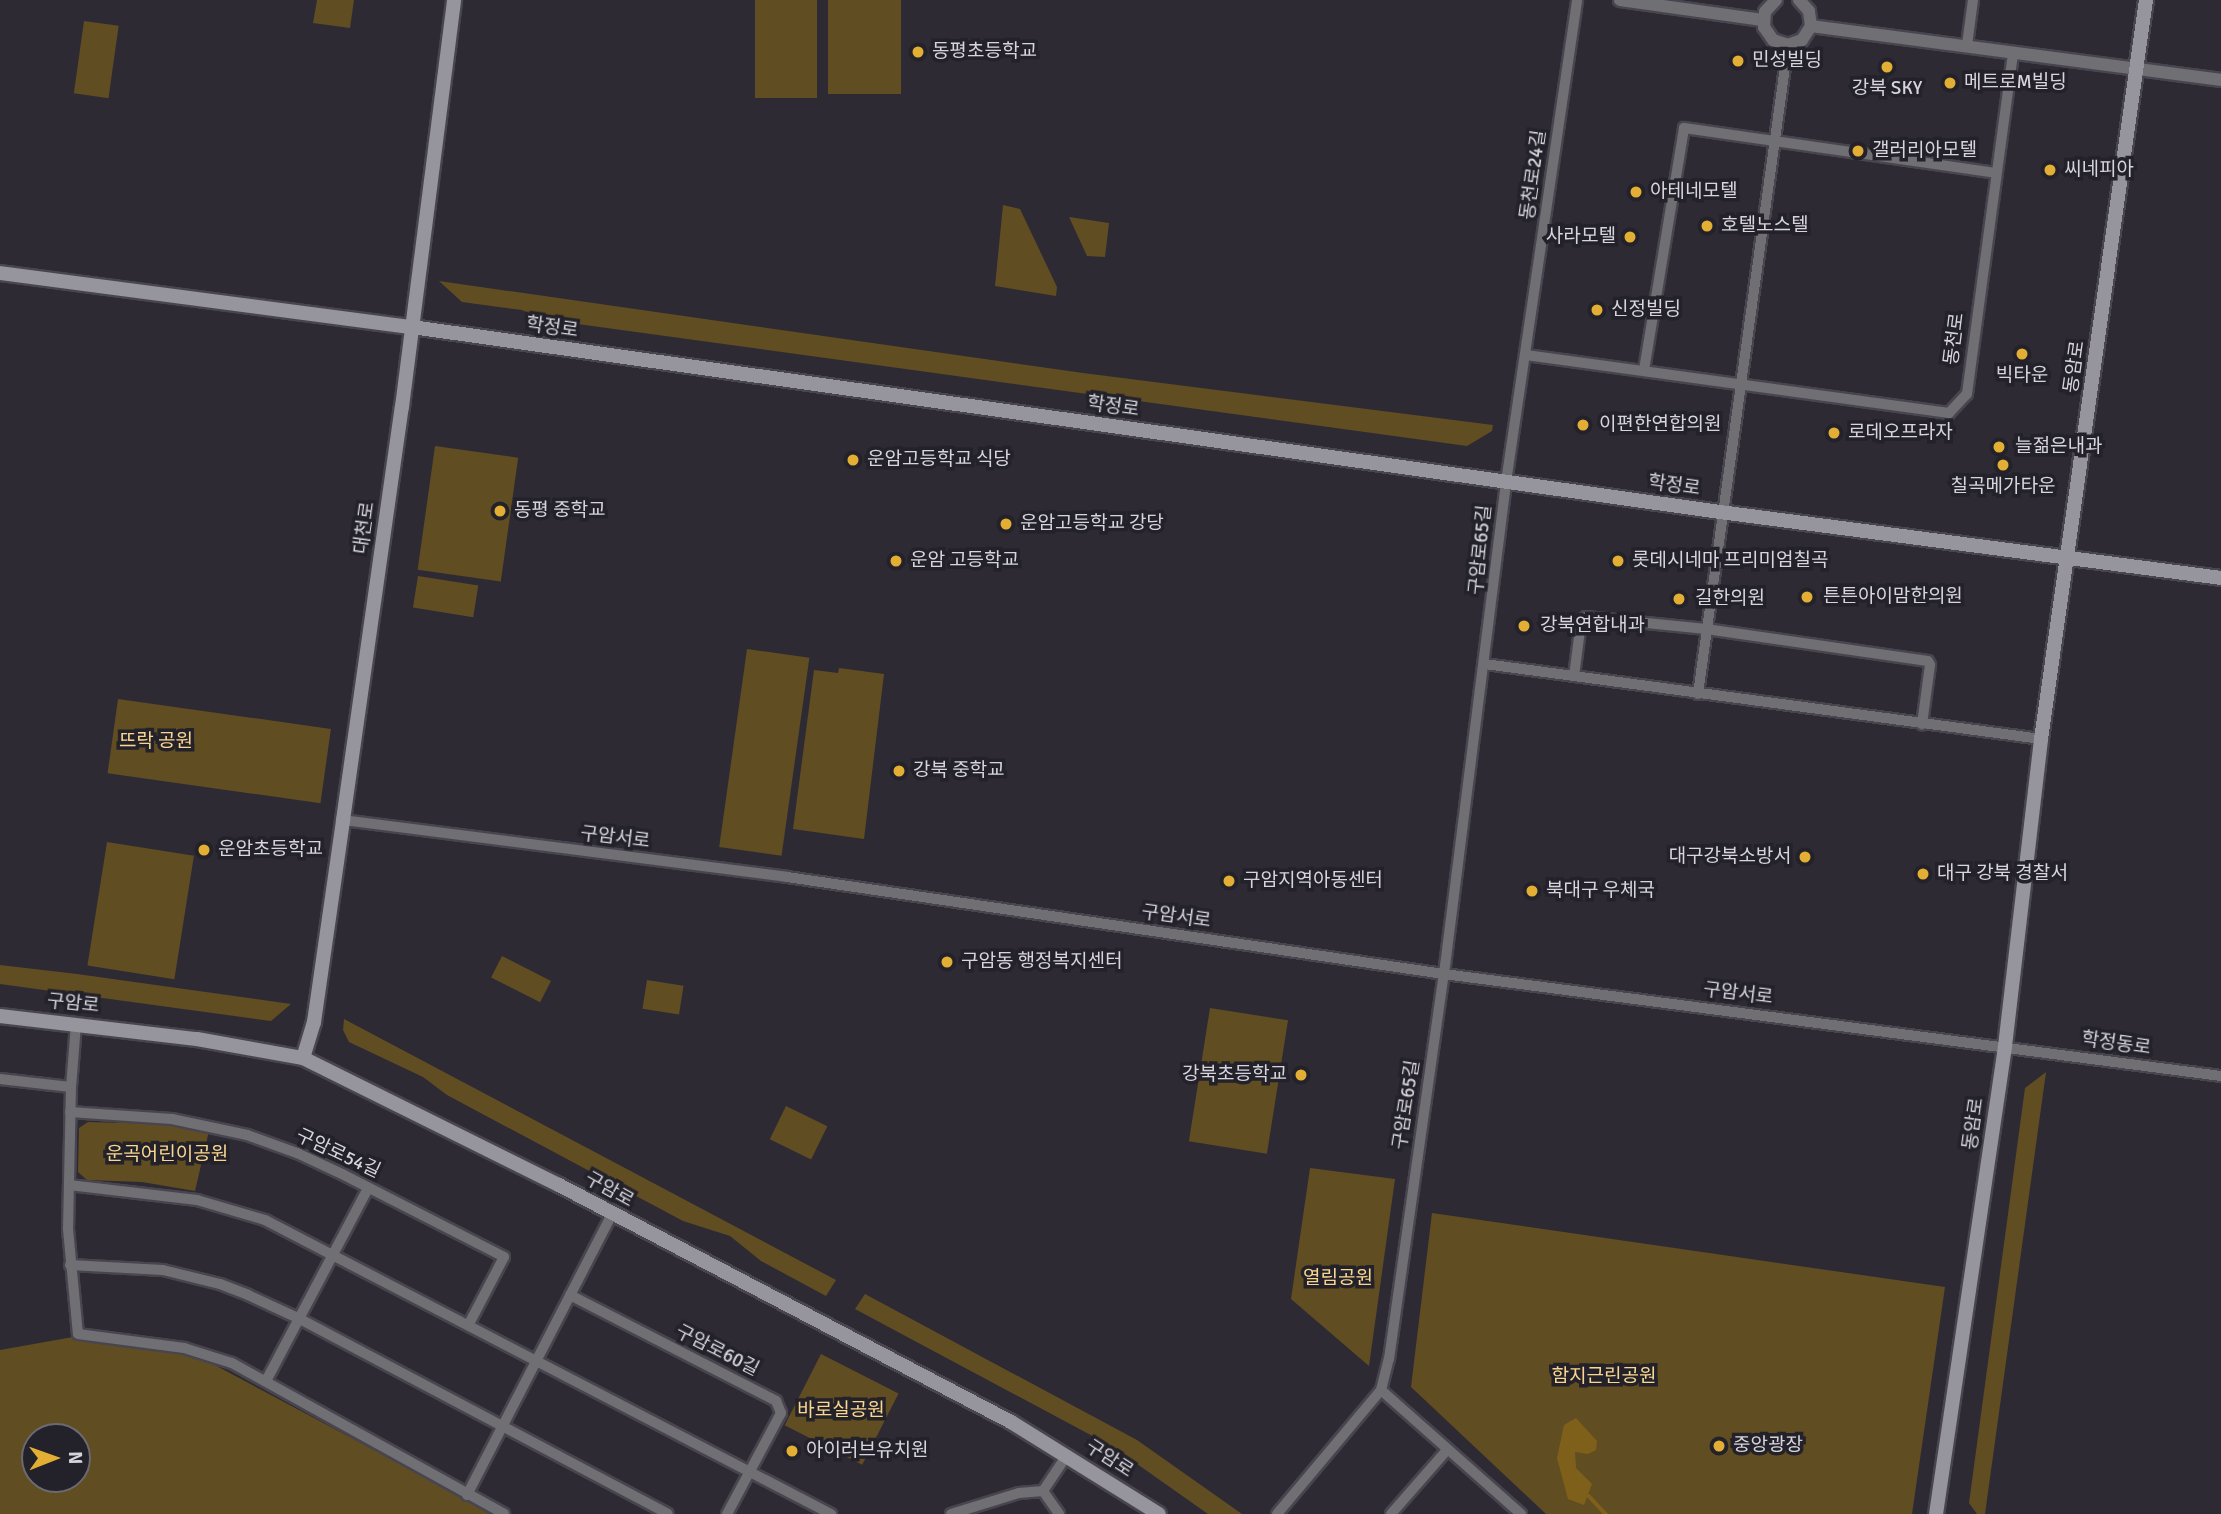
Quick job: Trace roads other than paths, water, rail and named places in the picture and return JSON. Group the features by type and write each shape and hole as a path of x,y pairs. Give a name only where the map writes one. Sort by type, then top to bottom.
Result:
{"main road":[{"name":"대천로","path":"303,1058 314,1022 343,820 412,327 454,0"},
{"name":"동암로","path":"1936,1514 2005,1046 2041,739 2146,0"},
{"name":"학정로","path":"0,273 412,327 1720,512 2221,578"},
{"name":"구암로","path":"0,1016 197,1039 303,1058 398,1103 1011,1422 1158,1514"}],"street":[{"name":"동천로24길","path":"1506,482 1577,0"},
{"path":"1620,0 1763,20"},
{"path":"1776,0 1770,5 1763,20 1764,27 1773,40 1788,45 1802,40 1811,26 1809,11 1799,0"},
{"path":"1967,45 1973,0"},
{"path":"1811,26 1967,45 2136,71 2221,80"},
{"path":"1698,694 1720,512 1788,45"},
{"name":"동천로","path":"1739,383 1949,413 1959,405 1967,394 2013,52"},
{"path":"1644,370 1684,128 1996,173"},
{"path":"1526,355 1739,383"},
{"name":"구암로65길","path":"1277,1514 1381,1390 1389,1359 1444,974 1506,482"},
{"path":"1574,676 1581,622 1586,617 1706,629 1928,661 1930,665 1922,724"},
{"path":"1485,664 2041,739"},
{"name":"구암서로","path":"343,820 787,877 1444,974 2005,1046"},
{"path":"76,1024 71,1087 69,1185 70,1265 78,1334 184,1348 232,1363 503,1514"},
{"name":"학정동로","path":"2005,1046 2221,1076"},
{"path":"0,1079 71,1087"},
{"name":"구암로54길","path":"70,1112 172,1119 247,1135 297,1153 504,1257 469,1324"},
{"path":"69,1185 197,1200 265,1220 831,1514"},
{"path":"266,1381 368,1188"},
{"path":"467,1494 612,1214"},
{"path":"70,1265 163,1270 220,1284 300,1319 668,1514"},
{"name":"구암로60길","path":"570,1295 776,1401 781,1413 749,1472"},
{"path":"1381,1390 1521,1514"},
{"path":"1396,1512 1448,1449"},
{"path":"1043,1491 1067,1455"},
{"path":"727,1514 749,1472"},
{"path":"951,1514 1019,1493 1043,1491"},
{"path":"1043,1491 1059,1514"}],"waterway":[{"path":"1589,1496 1606,1514"}],"place":[{"name":"동평초등학교","path":"918,52"},
{"name":"민성빌딩","path":"1738,61"},
{"name":"강북 SKY","path":"1887,67"},
{"name":"메트로M빌딩","path":"1950,83"},
{"name":"갤러리아모텔","path":"1858,151"},
{"name":"씨네피아","path":"2050,170"},
{"name":"아테네모텔","path":"1636,192"},
{"name":"호텔노스텔","path":"1707,226"},
{"name":"사라모텔","path":"1630,237"},
{"name":"신정빌딩","path":"1597,310"},
{"name":"빅타운","path":"2022,354"},
{"name":"이편한연합의원","path":"1583,425"},
{"name":"로데오프라자","path":"1834,433"},
{"name":"늘젊은내과","path":"1999,447"},
{"name":"운암고등학교 식당","path":"853,460"},
{"name":"칠곡메가타운","path":"2003,465"},
{"name":"동평 중학교","path":"500,511"},
{"name":"운암고등학교 강당","path":"1006,524"},
{"name":"운암 고등학교","path":"896,561"},
{"name":"롯데시네마 프리미엄칠곡","path":"1618,561"},
{"name":"튼튼아이맘한의원","path":"1807,597"},
{"name":"길한의원","path":"1679,599"},
{"name":"강북연합내과","path":"1524,626"},
{"name":"강북 중학교","path":"899,771"},
{"name":"운암초등학교","path":"204,850"},
{"name":"대구강북소방서","path":"1805,857"},
{"name":"대구 강북 경찰서","path":"1923,874"},
{"name":"구암지역아동센터","path":"1229,881"},
{"name":"북대구 우체국","path":"1532,891"},
{"name":"구암동 행정복지센터","path":"947,962"},
{"name":"강북초등학교","path":"1301,1075"},
{"name":"중앙광장","path":"1719,1446"},
{"name":"아이러브유치원","path":"792,1451"}],"park label":[{"name":"뜨락 공원","path":"156,742"},
{"name":"운곡어린이공원","path":"167,1155"},
{"name":"열림공원","path":"1338,1279"},
{"name":"함지근린공원","path":"1604,1377"},
{"name":"바로실공원","path":"841,1411"}]}
